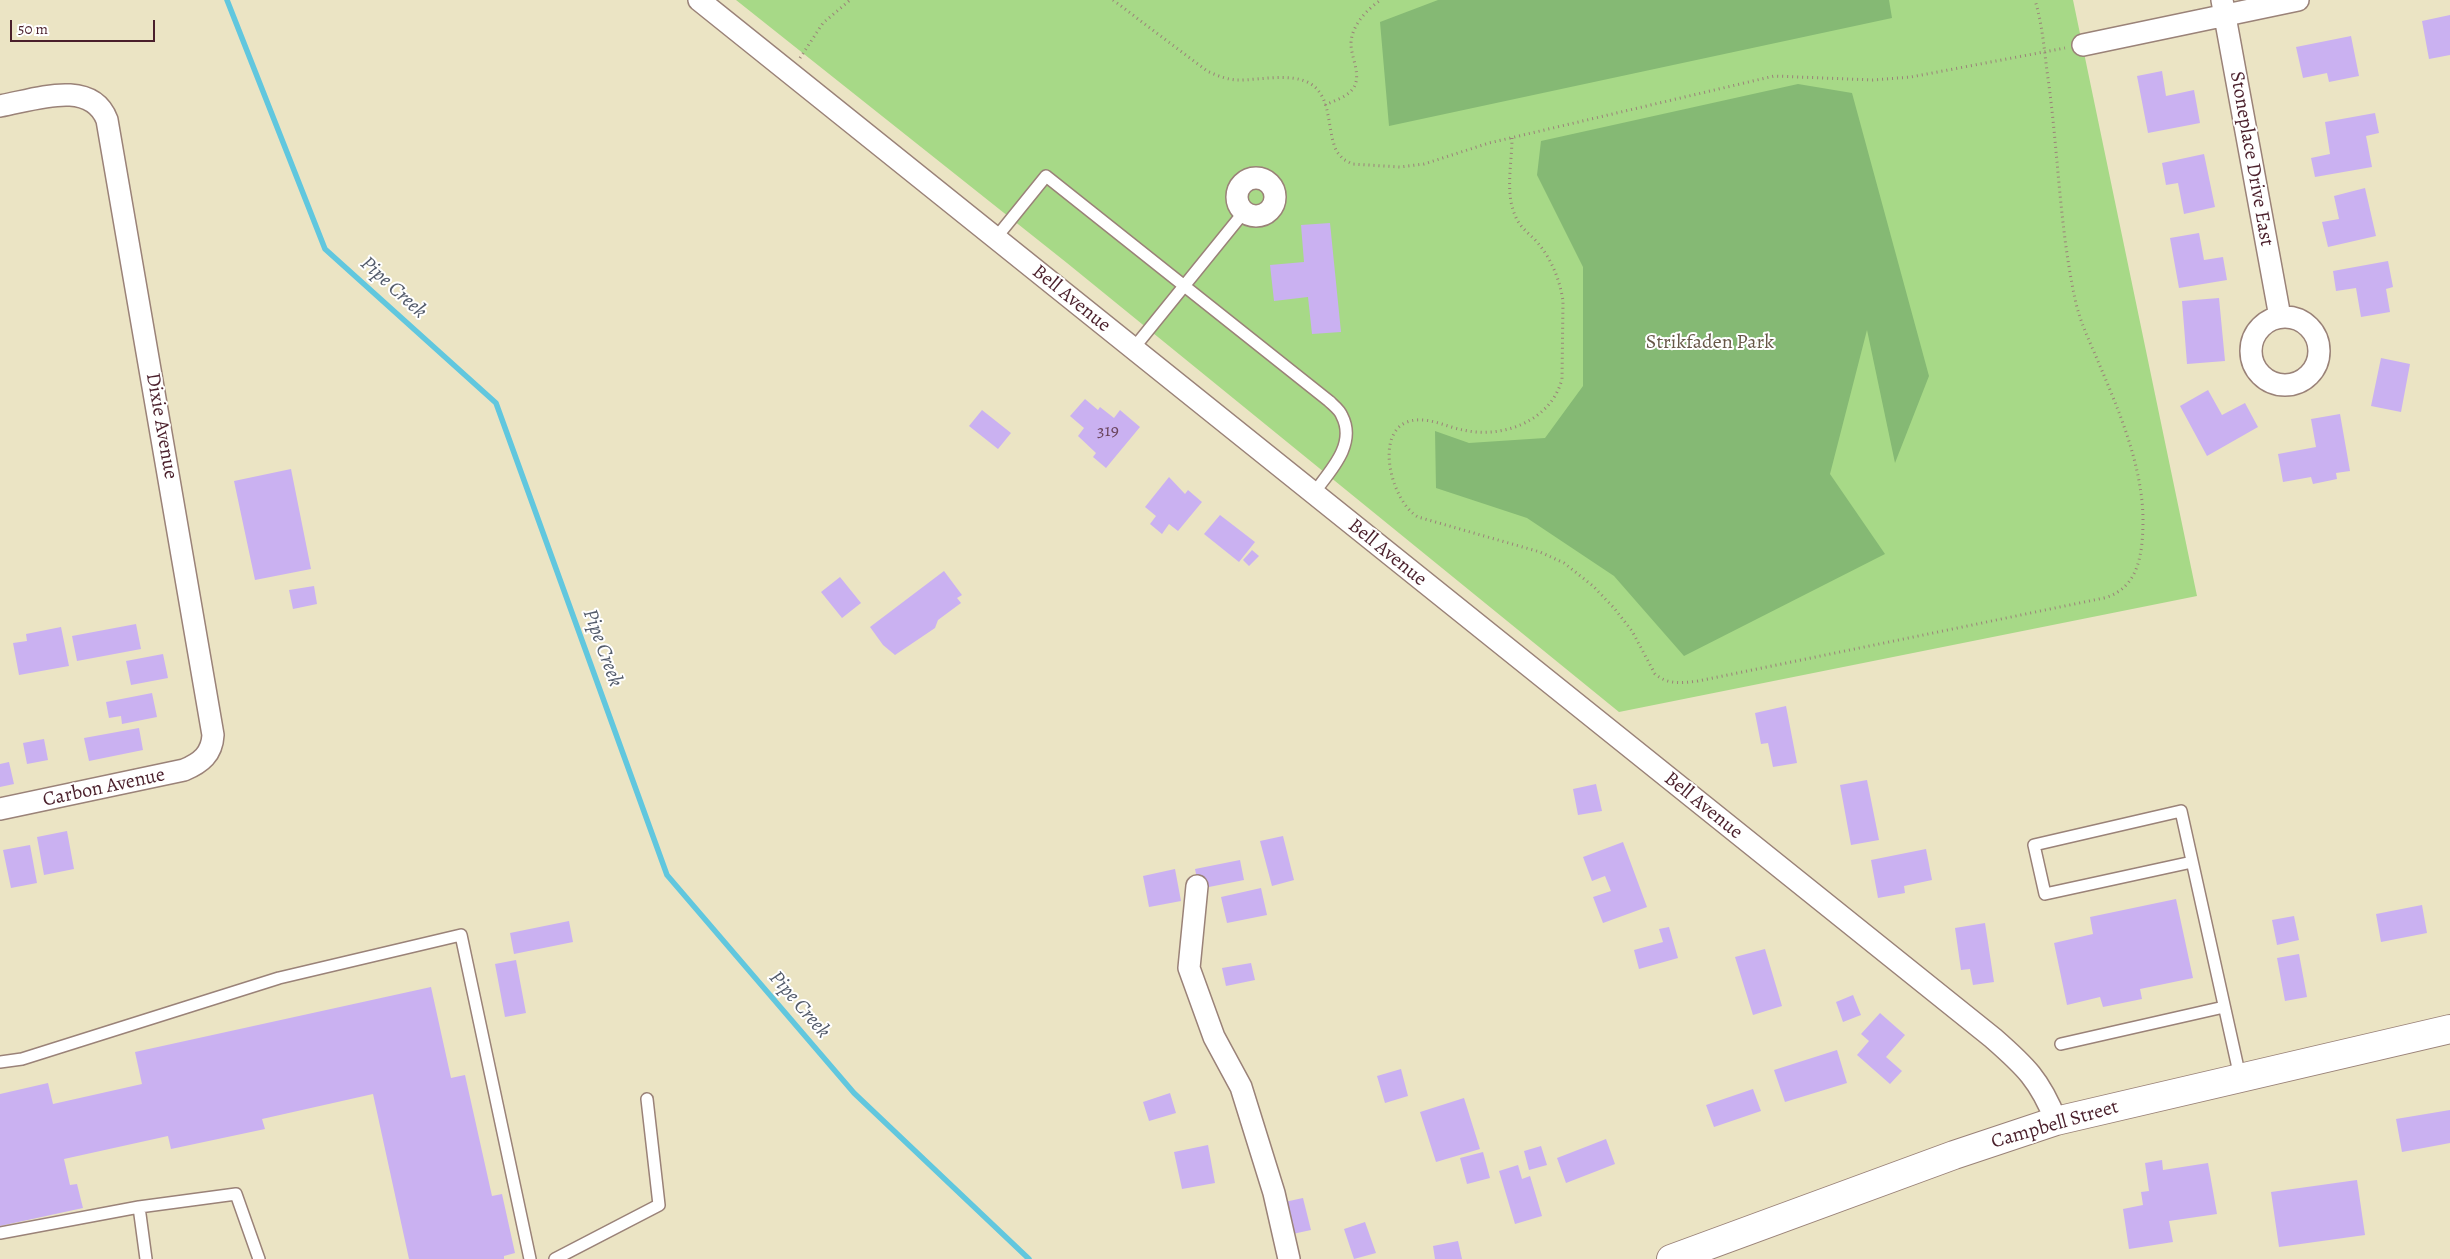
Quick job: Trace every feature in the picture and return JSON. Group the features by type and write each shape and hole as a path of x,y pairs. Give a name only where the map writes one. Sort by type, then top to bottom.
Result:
{"street":[{"name":"Bell Avenue","path":"699,0 1993,1038 2027,1068 2047,1098 2056,1121"},
{"path":"2083,46 2223,8 2298,0"},
{"name":"Stoneplace Drive East","path":"2223,8 2280,317"},
{"name":"Dixie Avenue","path":"0,106 68,95 91,98 104,110 110,131 212,726 213,744 205,758"},
{"name":"Carbon Avenue","path":"0,809 176,773 191,767 205,758"},
{"path":"1197,886 1189,968 1214,1036 1241,1087 1274,1193 1288,1259"},
{"name":"Campbell Street","path":"1671,1259 1954,1155 2056,1121 2450,1029"}],"lane":[{"path":"995,238 1046,176 1329,401 1342,415 1347,433 1346,445 1313,494"},
{"path":"1133,349 1244,212"},
{"path":"2192,862 2045,894 2034,845 2181,811 2240,1077"},
{"path":"0,1062 22,1059 278,978 461,935 530,1259"},
{"path":"2061,1044 2224,1007"},
{"path":"554,1259 659,1204 647,1099"},
{"path":"0,1233 139,1207 236,1194 259,1259"},
{"path":"139,1207 146,1259"}],"path":[{"path":"791,74 813,36 823,24 850,0"},
{"path":"1113,0 1207,71 1220,77 1235,80 1288,78 1310,82 1320,93 1325,105 1333,144 1343,158 1352,164 1392,167 1424,164 1512,138 1774,76 1812,76 1873,80 1939,72 2083,46"},
{"path":"1325,105 1354,88 1357,76 1351,44 1353,34 1363,16 1381,0"},
{"path":"1512,138 1511,202 1514,214 1520,225 1538,243 1545,254 1557,276 1561,290 1563,311 1562,379 1560,388 1550,404 1534,418 1504,431 1465,431 1424,420 1406,422 1394,434 1391,443 1392,477 1398,496 1410,512 1418,517 1540,552 1564,563 1593,586 1614,608 1632,631 1655,674 1675,683 1698,681 2104,598 2120,592 2132,579 2142,543 2143,516 2140,489 2119,415 2075,301 2068,256 2045,52 2040,18 2035,0"}],"green space":[{"name":"Strikfaden Park","path":"736,0 2073,0 2197,596 1619,712 1067,263"},
{"path":"1438,0 1889,0 1892,18 1389,126 1380,22"},
{"path":"1798,84 1852,93 1929,376 1895,463 1867,330 1830,474 1885,554 1684,656 1614,576 1527,518 1436,488 1435,431 1469,443 1545,438 1583,386 1583,267 1537,175 1541,141"}],"building":[{"path":"2450,15 2450,55 2429,59 2422,21"},
{"path":"2351,36 2359,76 2329,82 2327,73 2303,78 2296,47"},
{"path":"2162,71 2166,96 2194,90 2200,123 2148,133 2137,76"},
{"path":"2375,113 2379,133 2366,136 2372,167 2315,177 2311,158 2330,154 2325,122"},
{"path":"2204,154 2215,207 2184,214 2178,183 2166,185 2162,163"},
{"path":"2365,188 2376,236 2328,247 2322,222 2339,219 2334,196"},
{"path":"1330,223 1341,332 1312,334 1308,297 1274,301 1270,265 1304,262 1301,225"},
{"path":"2199,233 2204,260 2223,257 2227,280 2179,288 2170,238"},
{"path":"2388,261 2393,287 2386,289 2390,312 2361,317 2356,288 2336,291 2333,271"},
{"path":"2219,298 2225,361 2187,364 2182,301"},
{"path":"2381,358 2410,364 2401,412 2371,406"},
{"path":"2208,390 2222,415 2245,403 2258,427 2207,456 2180,406"},
{"path":"1085,399 1098,410 1100,407 1114,418 1120,410 1140,427 1106,468 1093,457 1096,453 1078,436 1084,428 1070,416"},
{"path":"982,410 1011,433 998,449 969,426"},
{"path":"2340,414 2350,471 2336,473 2337,479 2313,484 2311,477 2283,482 2278,454 2316,447 2311,419"},
{"path":"291,469 311,569 255,580 234,481"},
{"path":"1169,477 1185,494 1188,490 1202,502 1178,531 1169,524 1162,534 1150,524 1156,516 1145,507"},
{"path":"1220,515 1255,542 1239,562 1204,534"},
{"path":"1252,550 1259,556 1249,566 1243,560"},
{"path":"944,571 962,595 957,598 961,603 938,620 935,628 895,655 883,645 870,627"},
{"path":"840,577 861,603 842,618 821,592"},
{"path":"314,586 317,604 293,609 289,590"},
{"path":"136,624 141,649 77,661 72,636"},
{"path":"61,627 69,666 19,675 13,643 27,641 26,634"},
{"path":"163,654 168,678 131,685 126,661"},
{"path":"152,693 157,717 122,724 121,716 109,718 106,702"},
{"path":"1786,706 1797,763 1773,767 1768,743 1761,744 1755,713"},
{"path":"139,728 143,750 89,761 84,738"},
{"path":"44,739 48,760 27,764 23,743"},
{"path":"9,762 14,784 0,787 0,764"},
{"path":"1867,780 1879,840 1851,845 1840,785"},
{"path":"1596,784 1602,811 1578,815 1573,789"},
{"path":"67,831 74,869 44,875 37,837"},
{"path":"1283,836 1294,880 1272,886 1260,841"},
{"path":"1623,842 1647,907 1603,923 1593,897 1611,891 1605,876 1592,881 1583,857"},
{"path":"30,845 37,883 11,888 3,850"},
{"path":"1926,849 1932,880 1904,886 1905,893 1878,898 1871,860"},
{"path":"1240,860 1244,880 1199,889 1195,869"},
{"path":"1175,869 1181,901 1149,907 1143,876"},
{"path":"1261,888 1267,915 1227,923 1221,897"},
{"path":"2176,899 2193,978 2140,989 2142,999 2103,1007 2100,997 2067,1005 2054,943 2093,934 2090,917"},
{"path":"2422,905 2427,933 2381,942 2376,914"},
{"path":"2294,916 2299,940 2277,945 2272,920"},
{"path":"569,921 573,942 514,954 510,933"},
{"path":"1985,923 1994,982 1973,985 1970,969 1961,970 1955,928"},
{"path":"1669,927 1678,958 1639,969 1634,950 1663,942 1659,929"},
{"path":"1765,949 1782,1006 1753,1015 1735,957"},
{"path":"2299,954 2307,997 2285,1001 2277,958"},
{"path":"516,960 526,1013 505,1017 495,964"},
{"path":"1251,963 1255,980 1226,986 1222,968"},
{"path":"431,987 451,1078 465,1075 492,1196 502,1194 515,1253 504,1256 504,1259 409,1259 373,1094 262,1119 265,1129 171,1149 168,1136 64,1159 70,1185 77,1184 83,1208 0,1226 0,1094 48,1083 53,1104 142,1084 135,1052"},
{"path":"1853,995 1861,1015 1843,1022 1836,1002"},
{"path":"1880,1013 1905,1035 1886,1057 1902,1071 1890,1084 1857,1055 1869,1041 1861,1034"},
{"path":"1837,1050 1847,1083 1785,1102 1774,1070"},
{"path":"1401,1069 1408,1096 1385,1103 1377,1076"},
{"path":"1753,1089 1761,1111 1714,1127 1706,1105"},
{"path":"1170,1093 1176,1113 1149,1121 1143,1102"},
{"path":"1464,1098 1480,1149 1436,1162 1420,1112"},
{"path":"2450,1110 2450,1143 2402,1152 2396,1119"},
{"path":"1606,1139 1615,1164 1566,1183 1557,1158"},
{"path":"1208,1145 1215,1183 1182,1189 1174,1152"},
{"path":"1541,1146 1547,1165 1529,1170 1524,1151"},
{"path":"1483,1152 1490,1178 1467,1184 1460,1158"},
{"path":"2162,1160 2163,1170 2208,1163 2217,1214 2169,1221 2173,1242 2129,1249 2123,1209 2143,1205 2141,1192 2149,1191 2145,1163"},
{"path":"1518,1165 1522,1179 1530,1176 1542,1216 1515,1224 1499,1171"},
{"path":"2357,1180 2365,1235 2279,1247 2271,1192"},
{"path":"1303,1198 1311,1230 1288,1235 1280,1203"},
{"path":"1365,1222 1376,1253 1354,1259 1344,1229"},
{"path":"1458,1241 1462,1259 1435,1259 1433,1246"}],"waterway":[{"name":"Pipe Creek","path":"227,0 325,249 496,403 667,875 854,1093 1029,1259"}]}
